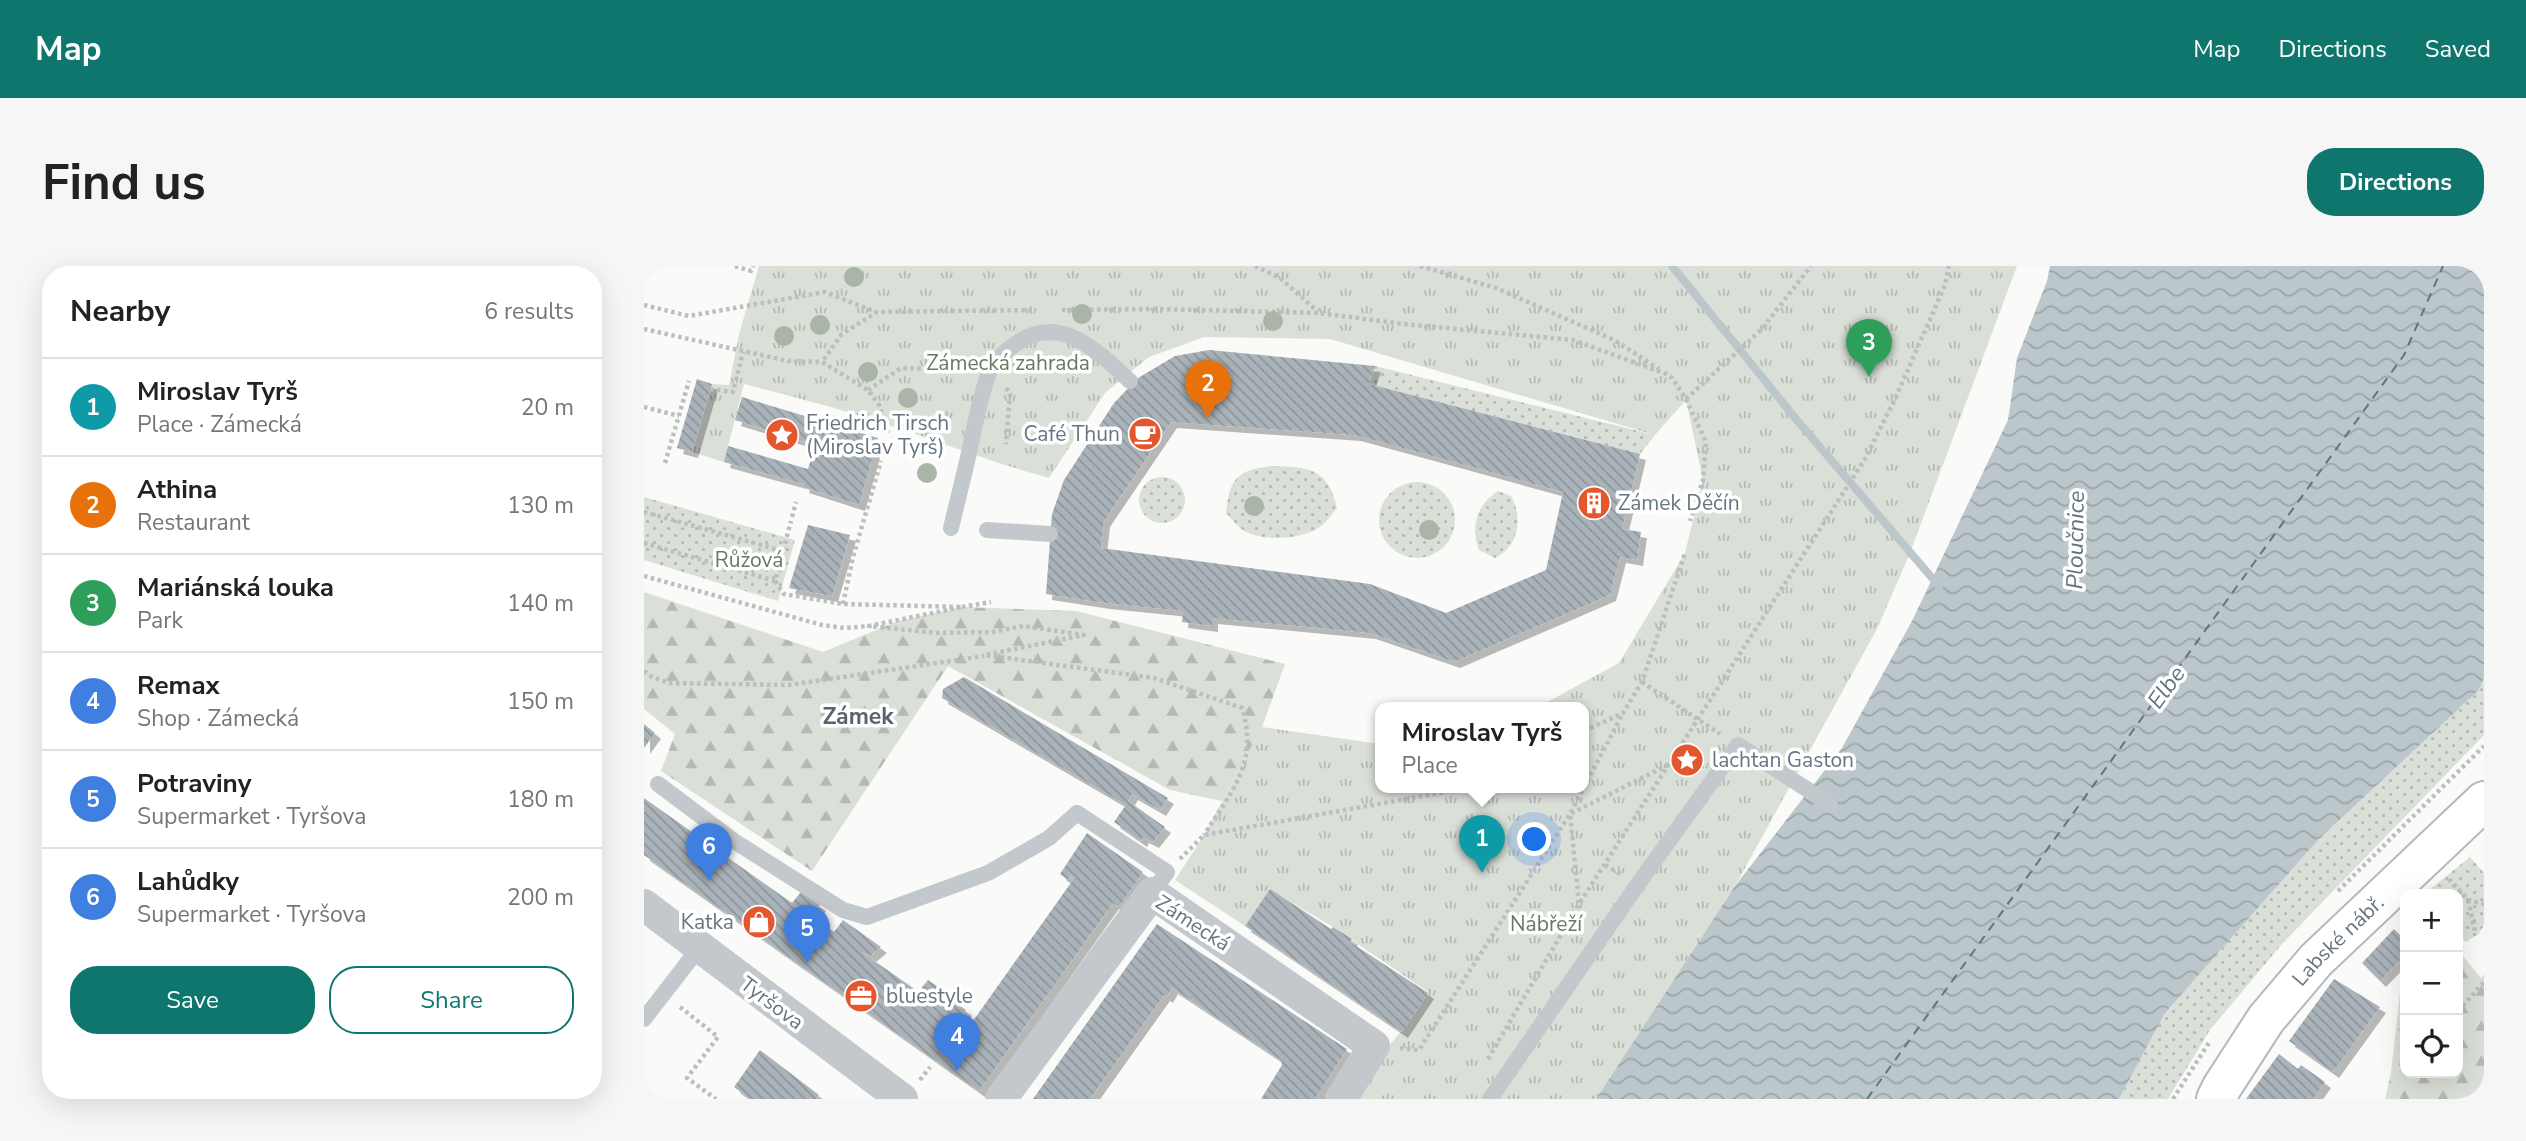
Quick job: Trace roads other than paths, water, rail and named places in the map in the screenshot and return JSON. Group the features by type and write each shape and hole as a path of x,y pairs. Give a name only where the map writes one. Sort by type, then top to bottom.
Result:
{"street":[{"name":"Labské nábř.","path":"2216,1099 2221,1087 2266,1019 2316,960 2484,801"},
{"name":"Zámecká","path":"1001,1099 1159,883 1374,1046 1341,1099"},
{"name":"Tyršova","path":"644,905 902,1099"}],"lane":[{"path":"951,528 990,370 1009,347 1030,335 1047,331 1068,334 1091,346 1130,381"},
{"path":"987,530 1051,534"},
{"path":"1490,1099 1638,884 1738,745 1830,804"},
{"path":"658,784 734,841 843,910 867,917 988,873 1049,838 1077,813 1159,883"},
{"path":"644,1019 699,948"}],"water":[{"path":"2050,266 2484,266 2484,678 2479,690 2318,840 2165,1013 2119,1099 1596,1099 1735,886 1842,748 1912,621 2008,420 2017,358 2047,281"}],"waterway":[{"path":"1672,266 1796,419 1939,586"}],"place":[{"name":"Mariánská louka","path":"1869,377"},
{"name":"Athina","path":"1208,418"},
{"name":"Café Thun","path":"1145,434"},
{"name":"Friedrich Tirsch (Miroslav Tyrš)","path":"782,435"},
{"name":"Zámek Děčín","path":"1594,503"},
{"name":"lachtan Gaston","path":"1687,760"},
{"name":"Miroslav Tyrš","path":"1482,873"},
{"name":"Lahůdky","path":"709,881"},
{"name":"Katka","path":"759,922"},
{"name":"Potraviny","path":"807,963"},
{"name":"bluestyle","path":"861,996"},
{"name":"Remax","path":"957,1071"}],"district":[{"name":"Zámek","path":"858,716"}],"park label":[{"name":"Zámecká zahrada","path":"1008,363"},
{"name":"Růžová","path":"749,560"},
{"name":"Nábřeží","path":"1546,924"}],"water label":[{"name":"Ploučnice","path":"2075,540"},
{"name":"Elbe","path":"2166,687"}]}
